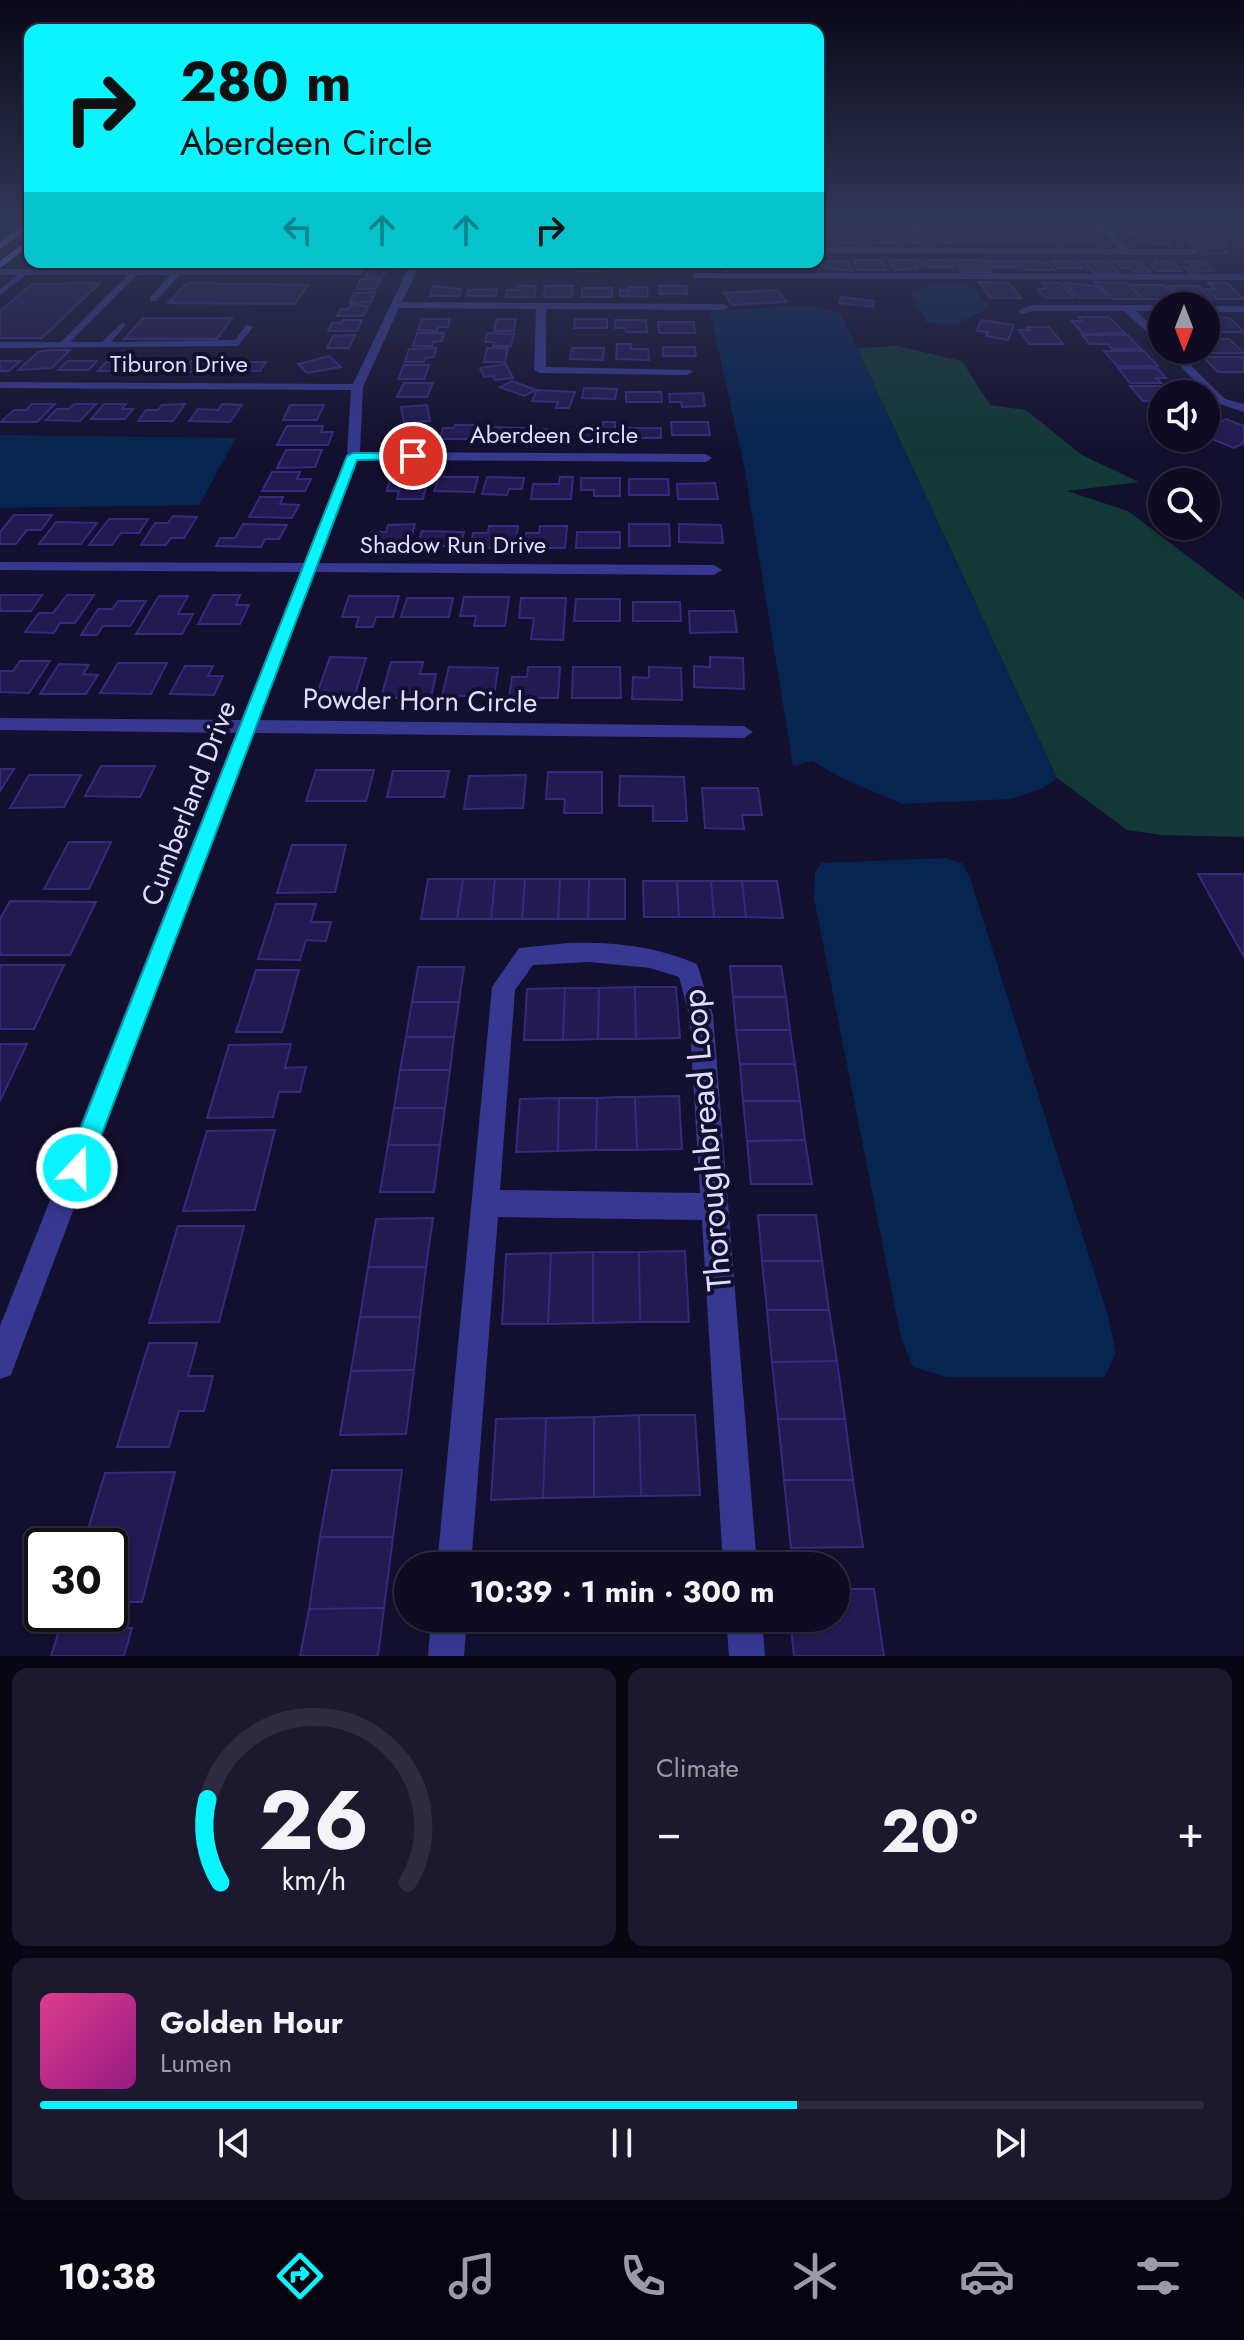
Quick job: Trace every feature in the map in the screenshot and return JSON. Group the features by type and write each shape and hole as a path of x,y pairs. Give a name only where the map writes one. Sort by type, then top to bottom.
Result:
{"street":[{"name":"Cumberland Drive","path":"0,1364 353,456 357,387 397,299"},
{"path":"394,305 724,307"},
{"path":"541,306 540,370 687,372"},
{"path":"1022,311 1033,308 1148,308"},
{"path":"1127,308 1148,329"},
{"path":"1220,309 1244,309"},
{"path":"1183,364 1221,401 1244,408"},
{"name":"Tiburon Drive","path":"0,385 357,387"},
{"name":"Aberdeen Circle","path":"353,456 706,458"},
{"name":"Shadow Run Drive","path":"0,566 714,570"},
{"name":"Powder Horn Circle","path":"0,724 744,732"},
{"name":"Thoroughbread Loop","path":"455,1552 504,987 527,955 602,952 663,958 689,971 701,1015 739,1552"},
{"path":"486,1203 714,1207"},
{"path":"446,1656 448,1632"},
{"path":"745,1632 747,1656"}],"lane":[{"path":"63,345 109,299"},
{"path":"104,345 122,325"},
{"path":"0,345 238,343 249,327"}],"green space":[{"path":"897,346 962,361 990,405 1026,410 1082,455 1139,482 1067,491 1128,511 1148,526 1148,540 1166,540 1244,599 1244,837 1161,835 1127,830 1057,778 857,348"}],"water":[{"path":"915,299 983,299 990,307 956,324 927,323"},
{"path":"821,307 841,314 1057,778 1044,788 1011,799 902,804 812,761 793,766 745,471 710,311"},
{"path":"0,435 236,438 199,505 0,508"},
{"path":"945,858 962,863 970,878 1108,1316 1116,1352 1105,1377 947,1377 913,1367 901,1338 814,898 815,873 821,863"}],"building":[{"path":"14,299 83,299 42,338 0,338 0,311"},
{"path":"172,299 298,299 295,304 168,303"},
{"path":"351,299 372,299 371,302 350,303"},
{"path":"728,299 785,299 787,302 732,305"},
{"path":"840,299 874,301 873,307 839,303"},
{"path":"351,305 369,306 363,316 337,316 341,309 349,309"},
{"path":"1079,317 1109,317 1125,333 1083,334 1072,321 1082,321"},
{"path":"143,318 232,318 217,339 124,339"},
{"path":"1220,318 1230,318 1244,332 1220,332"},
{"path":"422,319 450,319 448,327 438,327 437,331 418,330"},
{"path":"497,319 516,319 514,331 494,331"},
{"path":"575,319 607,319 607,328 574,328"},
{"path":"362,320 357,331 328,331 332,323"},
{"path":"615,320 646,320 647,332 626,332 625,328 615,328"},
{"path":"981,320 1014,325 1008,340 977,331"},
{"path":"658,322 694,322 695,333 659,333"},
{"path":"1027,327 1049,327 1063,344 1029,344 1019,330 1030,330"},
{"path":"417,333 444,333 442,341 433,342 432,346 413,346"},
{"path":"487,333 514,334 511,346 493,346 494,342 485,342"},
{"path":"355,335 349,348 327,348 333,336"},
{"path":"1082,335 1128,335 1141,349 1112,349 1108,344 1090,344"},
{"path":"1220,339 1229,339 1244,353 1220,353"},
{"path":"617,344 631,344 631,349 648,349 649,360 616,359"},
{"path":"663,347 695,347 696,356 663,356"},
{"path":"436,348 434,357 425,358 424,362 405,362 409,349"},
{"path":"487,348 508,348 505,362 484,362"},
{"path":"572,348 604,348 603,360 570,359"},
{"path":"70,350 52,368 18,370 38,352"},
{"path":"1104,351 1144,351 1148,355 1148,364 1158,366 1117,366"},
{"path":"329,356 341,367 307,373 298,364"},
{"path":"1220,357 1244,357 1244,372 1218,372 1210,364 1220,364"},
{"path":"0,361 20,361 9,371 0,371"},
{"path":"67,361 97,361 89,370 58,370"},
{"path":"191,361 221,362 214,372 183,372"},
{"path":"106,362 137,362 129,371 98,371"},
{"path":"149,362 179,362 171,371 141,371"},
{"path":"236,362 266,362 260,371 229,370"},
{"path":"506,364 513,378 495,380 493,376 484,377 480,368"},
{"path":"404,365 429,365 424,379 398,379"},
{"path":"1118,368 1157,368 1166,378 1148,380 1148,383 1130,383"},
{"path":"512,381 536,390 524,396 500,387"},
{"path":"404,383 433,383 427,397 397,397"},
{"path":"1130,386 1148,386 1148,401 1143,401"},
{"path":"584,388 617,389 615,399 582,398"},
{"path":"537,390 575,392 569,408 556,408 558,402 532,401"},
{"path":"626,392 661,392 662,402 626,402"},
{"path":"703,393 705,406 682,407 681,402 670,402 669,394"},
{"path":"32,404 55,404 37,422 1,422 14,410 26,410"},
{"path":"74,404 96,404 80,421 46,420 57,409 69,409"},
{"path":"104,404 126,404 122,409 133,409 125,419 91,419"},
{"path":"185,404 173,421 138,421 146,410 158,410 162,405"},
{"path":"222,404 242,405 230,422 189,421 198,409 218,410"},
{"path":"290,405 324,405 317,420 283,420"},
{"path":"427,405 430,421 404,423 401,407"},
{"path":"1226,419 1244,426 1244,443 1234,448 1220,442 1220,422"},
{"path":"603,422 615,422 615,440 578,440 578,428 603,428"},
{"path":"671,422 708,422 710,435 672,435"},
{"path":"455,425 478,425 475,439 440,439 443,428 454,428"},
{"path":"287,426 323,426 321,432 333,432 328,445 277,445"},
{"path":"489,427 524,428 522,440 486,440"},
{"path":"625,428 661,428 661,438 626,438"},
{"path":"534,429 570,430 568,440 532,440"},
{"path":"286,450 322,450 315,467 277,468"},
{"path":"272,472 300,472 297,479 311,479 305,491 262,491"},
{"path":"391,476 429,476 423,499 397,499 399,491 387,491"},
{"path":"439,477 478,477 474,492 434,491"},
{"path":"487,477 524,478 522,489 509,489 507,495 482,494"},
{"path":"560,477 573,477 571,499 531,499 533,484 559,484"},
{"path":"581,478 620,478 620,496 594,496 594,490 581,490"},
{"path":"629,479 668,479 669,495 629,495"},
{"path":"715,483 718,499 678,499 677,484"},
{"path":"260,497 283,497 280,504 299,505 292,518 249,517"},
{"path":"14,515 52,515 41,530 27,530 16,544 0,544 0,532"},
{"path":"173,516 197,517 184,538 171,538 166,545 141,545 155,523 168,523"},
{"path":"109,519 148,519 139,533 121,533 112,545 89,545"},
{"path":"56,522 97,523 81,544 39,544"},
{"path":"243,524 287,525 279,539 265,539 261,547 216,546 220,538 235,538"},
{"path":"415,524 409,547 367,547 372,532 386,532 388,525"},
{"path":"629,524 669,524 670,546 629,546"},
{"path":"679,524 721,525 723,543 679,542"},
{"path":"489,526 518,526 515,548 470,548 473,533 488,533"},
{"path":"540,526 567,526 565,548 523,548 526,533 539,533"},
{"path":"422,531 464,532 460,546 417,546"},
{"path":"577,532 620,532 620,548 576,548"},
{"path":"0,595 42,595 31,611 0,611"},
{"path":"67,595 94,595 75,623 60,623 54,633 25,632 39,613 53,613"},
{"path":"213,595 240,595 236,605 249,605 240,624 198,624"},
{"path":"159,596 188,596 178,614 193,614 182,634 136,634"},
{"path":"349,596 399,596 393,617 376,617 373,627 356,627 359,617 342,617"},
{"path":"464,597 509,597 505,626 474,626 476,616 460,616"},
{"path":"407,598 453,598 449,617 401,617"},
{"path":"521,598 566,598 563,640 531,639 534,618 519,618"},
{"path":"576,599 620,599 620,621 574,621"},
{"path":"118,601 146,601 130,626 103,626 97,635 81,635 98,609 112,609"},
{"path":"633,602 680,602 681,621 633,621"},
{"path":"689,611 734,611 737,632 690,633"},
{"path":"330,657 366,658 354,698 316,697"},
{"path":"710,657 743,658 744,689 694,687 694,666 710,667"},
{"path":"20,661 50,661 29,693 0,692 0,671 13,671"},
{"path":"391,662 423,662 420,674 436,674 431,698 381,698"},
{"path":"118,663 167,663 151,694 100,693"},
{"path":"59,664 89,665 83,674 98,675 86,694 40,694"},
{"path":"185,666 213,666 208,676 223,676 214,695 170,694"},
{"path":"449,667 498,668 494,696 442,696"},
{"path":"528,667 560,667 558,698 509,698 512,677 527,677"},
{"path":"573,667 620,667 621,698 572,698"},
{"path":"649,667 681,668 682,700 632,699 633,677 649,678"},
{"path":"101,766 155,766 140,797 85,796"},
{"path":"0,769 14,769 0,791"},
{"path":"316,770 374,770 366,801 306,801"},
{"path":"393,771 449,771 444,797 387,797"},
{"path":"548,772 602,772 602,813 564,813 565,799 546,799"},
{"path":"29,775 81,775 64,807 10,808"},
{"path":"526,775 523,808 464,809 469,776"},
{"path":"620,776 684,777 687,821 653,821 653,806 619,806"},
{"path":"702,788 758,788 762,815 742,815 744,829 705,828"},
{"path":"69,842 111,842 89,889 44,889"},
{"path":"292,845 346,845 335,892 277,893"},
{"path":"1198,874 1244,874 1244,957"},
{"path":"428,879 463,879 457,919 421,919"},
{"path":"463,879 495,879 491,919 457,919"},
{"path":"495,879 525,879 522,919 491,919"},
{"path":"525,879 560,879 558,919 522,919"},
{"path":"560,879 589,879 588,919 558,919"},
{"path":"589,879 625,879 625,919 588,919"},
{"path":"643,881 677,881 679,917 644,917"},
{"path":"677,881 711,881 714,917 679,917"},
{"path":"711,881 742,881 746,917 714,917"},
{"path":"742,881 777,881 783,918 746,917"},
{"path":"10,901 96,902 70,955 0,955 0,919"},
{"path":"276,904 316,904 311,922 331,922 326,941 306,940 300,960 258,959"},
{"path":"0,965 64,965 34,1029 0,1029"},
{"path":"730,966 781,966 786,997 733,997"},
{"path":"418,967 464,967 459,1002 412,1002"},
{"path":"256,970 299,970 282,1032 236,1032"},
{"path":"635,987 676,987 680,1038 636,1039"},
{"path":"635,987 636,1039 598,1039 599,988"},
{"path":"565,988 599,988 598,1039 563,1040"},
{"path":"565,988 563,1040 524,1040 527,989"},
{"path":"733,997 786,997 790,1030 736,1030"},
{"path":"412,1002 459,1002 454,1037 406,1037"},
{"path":"736,1030 790,1030 795,1064 740,1064"},
{"path":"406,1037 454,1037 450,1070 400,1070"},
{"path":"0,1044 27,1044 0,1101"},
{"path":"291,1044 285,1068 306,1067 300,1092 279,1092 273,1117 207,1118 229,1045"},
{"path":"740,1064 795,1064 800,1101 743,1101"},
{"path":"400,1070 450,1070 445,1108 394,1108"},
{"path":"679,1096 682,1149 637,1150 635,1097"},
{"path":"635,1097 637,1150 596,1150 597,1098"},
{"path":"559,1098 597,1098 596,1150 558,1151"},
{"path":"559,1098 558,1151 516,1152 520,1099"},
{"path":"743,1101 800,1101 805,1140 747,1141"},
{"path":"394,1108 445,1108 440,1145 388,1145"},
{"path":"275,1130 255,1210 183,1211 207,1131"},
{"path":"805,1140 812,1184 751,1184 747,1141"},
{"path":"388,1145 440,1145 434,1192 380,1192"},
{"path":"758,1215 816,1215 822,1261 762,1261"},
{"path":"433,1218 426,1267 368,1267 376,1219"},
{"path":"178,1226 244,1226 219,1322 149,1323"},
{"path":"685,1251 689,1322 640,1322 639,1252"},
{"path":"593,1252 639,1252 640,1322 593,1323"},
{"path":"593,1252 593,1323 548,1324 551,1253"},
{"path":"551,1253 548,1324 502,1324 506,1254"},
{"path":"762,1261 822,1261 829,1310 767,1310"},
{"path":"368,1267 426,1267 420,1317 360,1317"},
{"path":"767,1310 829,1310 837,1361 772,1362"},
{"path":"360,1317 420,1317 414,1370 351,1371"},
{"path":"149,1343 197,1343 188,1376 213,1376 204,1411 179,1411 169,1447 117,1447"},
{"path":"837,1361 845,1419 778,1419 772,1362"},
{"path":"414,1370 406,1434 340,1435 351,1371"},
{"path":"639,1415 695,1415 700,1495 641,1496"},
{"path":"639,1415 641,1496 594,1497 594,1417"},
{"path":"594,1417 594,1497 543,1498 546,1418"},
{"path":"546,1418 543,1498 491,1500 496,1419"},
{"path":"778,1419 845,1419 853,1480 784,1480"},
{"path":"332,1470 402,1470 393,1537 320,1537"},
{"path":"175,1472 142,1602 128,1602 128,1528 88,1528 105,1473"},
{"path":"784,1480 853,1480 863,1547 791,1548"},
{"path":"320,1537 393,1537 384,1608 309,1609"},
{"path":"850,1589 874,1589 884,1656 794,1656 791,1632 850,1632"},
{"path":"384,1608 378,1656 300,1656 309,1609"},
{"path":"128,1628 132,1628 124,1656 51,1656 59,1632 128,1632"}],"route":[{"path":"77,1168 353,456 413,456"}]}
